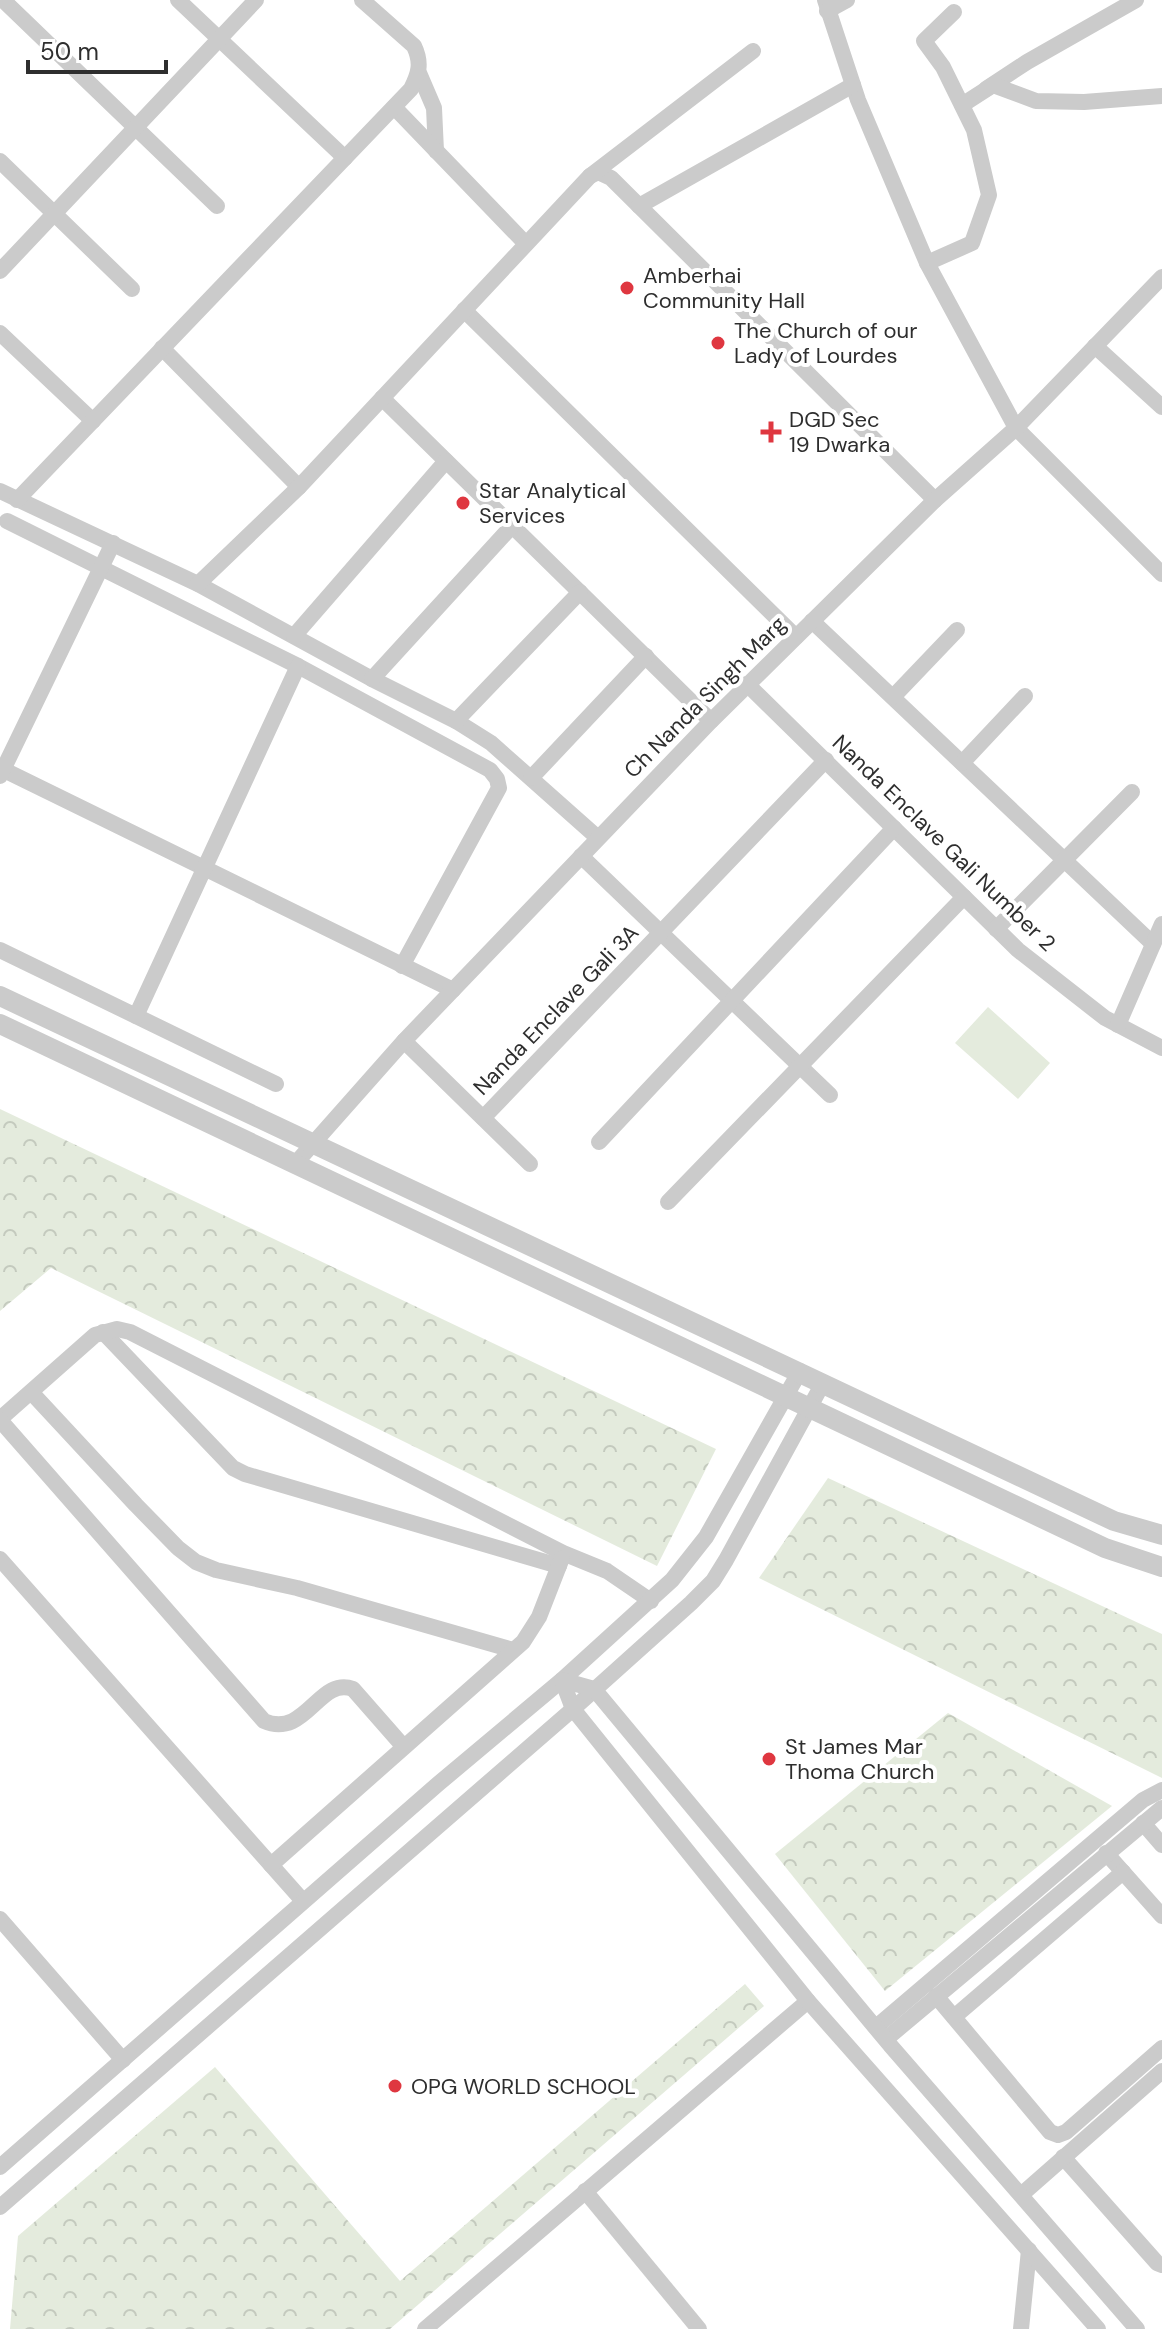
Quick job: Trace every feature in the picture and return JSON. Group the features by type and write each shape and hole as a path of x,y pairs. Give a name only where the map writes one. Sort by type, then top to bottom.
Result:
{"street":[{"path":"178,0 345,158"},
{"path":"0,271 256,0"},
{"path":"362,0 414,46 419,73 434,108 436,151"},
{"path":"847,0 826,6 853,85 927,263 1016,428 1162,574"},
{"path":"962,105 1027,62 1136,0"},
{"path":"5,1 217,206"},
{"path":"927,263 972,243 989,195 974,130 943,67 924,41 954,12"},
{"path":"198,584 299,487 590,176 753,51"},
{"path":"17,500 411,89 419,73"},
{"path":"639,206 853,85"},
{"path":"986,89 993,85 1036,101 1084,102 1162,96"},
{"path":"394,107 526,244"},
{"path":"0,161 132,289"},
{"path":"590,176 598,172 605,174 935,500"},
{"name":"Ch Nanda Singh Marg","path":"295,1164 404,1041 747,684 935,500 1016,428 1162,277"},
{"path":"464,310 796,637"},
{"path":"0,333 93,421"},
{"path":"1095,346 1162,407"},
{"path":"162,348 299,487"},
{"path":"382,398 711,721"},
{"path":"294,636 446,461"},
{"path":"0,491 198,584 456,721 491,743 598,838"},
{"path":"7,521 298,666 490,770 499,788 402,966"},
{"path":"372,679 512,526"},
{"path":"113,543 1,771 453,990"},
{"path":"456,721 580,592"},
{"path":"812,621 1153,944"},
{"path":"893,697 957,630"},
{"path":"531,778 646,656"},
{"path":"136,1016 298,666"},
{"name":"Nanda Enclave Gali Number 2","path":"747,684 996,929 1105,1018 1162,1048"},
{"path":"962,763 1025,696"},
{"name":"Nanda Enclave Gali 3A","path":"483,1118 826,760"},
{"path":"996,929 1132,792"},
{"path":"599,1142 894,828"},
{"path":"581,856 830,1095"},
{"path":"668,1202 964,897"},
{"path":"1118,1025 1162,924"},
{"path":"0,950 276,1084"},
{"path":"0,996 1114,1521 1162,1535"},
{"path":"0,1024 1105,1548 1162,1567"},
{"path":"404,1041 530,1164"},
{"path":"403,1746 353,1689 346,1686 329,1692 297,1720 274,1725 264,1721 0,1420 95,1335 117,1329 130,1332 561,1560"},
{"path":"103,1332 233,1468 245,1474 607,1571 651,1601"},
{"path":"0,2167 651,1601 706,1537 800,1371"},
{"path":"0,2207 573,1709 713,1581 823,1383"},
{"path":"31,1392 136,1505 196,1562 513,1650"},
{"path":"0,1559 303,1901"},
{"path":"271,1865 523,1642 539,1617 561,1560"},
{"path":"562,1680 594,1689 881,2033 1133,2328"},
{"path":"562,1680 573,1709 808,2001 1095,2328 1118,2307"},
{"path":"881,2033 936,1996 1153,1814 1162,1790"},
{"path":"881,2033 1153,1814"},
{"path":"1153,1814 1162,1845"},
{"path":"1106,1853 1162,1916"},
{"path":"954,2017 1123,1872"},
{"path":"0,1919 123,2060"},
{"path":"936,1996 1050,2132 1058,2135 1066,2132 1162,2048"},
{"path":"425,2329 808,2001"},
{"path":"1021,2195 1162,2071"},
{"path":"1063,2157 1162,2265"},
{"path":"585,2191 699,2329"},
{"path":"1021,2329 1029,2250"}],"green space":[{"path":"988,1007 1050,1063 1018,1099 955,1043"},
{"path":"0,1109 716,1449 657,1566 51,1268 0,1311"},
{"path":"828,1478 1162,1634 1162,1778 759,1578"},
{"path":"948,1713 1112,1806 885,1991 775,1854"},
{"path":"745,1984 764,2006 390,2329 10,2329 18,2236 215,2067 400,2281"}],"place":[{"name":"Amberhai Community Hall","path":"627,288"},
{"name":"The Church of our Lady of Lourdes","path":"718,343"},
{"name":"DGD Sec 19 Dwarka","path":"771,432"},
{"name":"Star Analytical Services","path":"463,503"},
{"name":"St James Mar Thoma Church","path":"769,1759"},
{"name":"OPG WORLD SCHOOL","path":"395,2086"}]}
